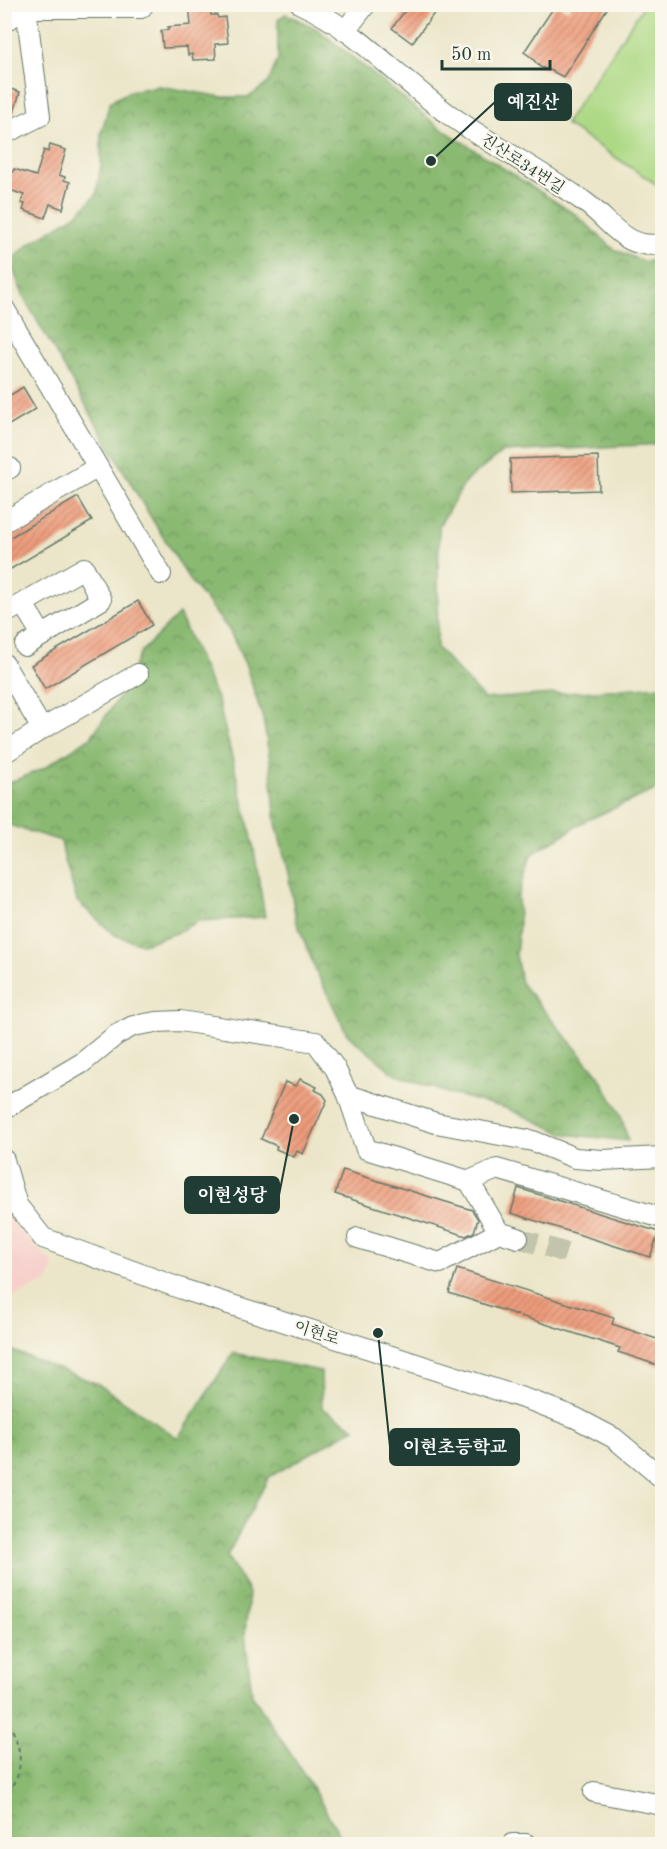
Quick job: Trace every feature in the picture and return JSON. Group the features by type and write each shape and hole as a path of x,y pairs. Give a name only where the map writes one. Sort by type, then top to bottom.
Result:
{"street":[{"path":"4,22 26,8 141,8 144,4"},
{"name":"진산로34번길","path":"301,4 316,11 345,31 451,117 587,204 624,237 637,244 652,246 663,244"},
{"path":"345,31 366,4"},
{"path":"4,134 40,116 26,8"},
{"path":"4,308 161,574"},
{"path":"4,522 98,467"},
{"path":"4,614 84,568 101,600 34,640 23,604"},
{"path":"4,664 42,729"},
{"path":"4,753 138,674"},
{"path":"4,1109 81,1063 116,1035 134,1026 180,1021 316,1042 335,1068 348,1095 366,1149 469,1181 497,1168 663,1218"},
{"path":"348,1095 436,1123 532,1141 575,1158 602,1160 663,1157"},
{"name":"이현로","path":"4,1160 17,1204 43,1238 182,1289 535,1402 604,1432 663,1478"},
{"path":"469,1181 499,1232 518,1238"},
{"path":"358,1238 440,1263 499,1232"},
{"path":"594,1792 663,1804"},
{"path":"512,1845 526,1845"}],"path":[{"path":"4,1714 15,1735 20,1757 14,1784 4,1794"}],"shaded area":[{"path":"4,1199 19,1231 55,1265 47,1282 5,1300"}],"green space":[{"path":"644,5 662,5 662,188 565,124"},
{"path":"286,14 317,29 439,127 575,214 614,249 642,261 662,260 662,444 503,452 466,481 439,526 437,648 484,699 662,686 662,787 585,821 531,855 518,896 519,926 516,955 521,983 598,1075 621,1115 628,1141 565,1134 506,1108 448,1093 396,1075 347,1034 316,971 296,920 276,823 270,760 263,719 246,666 229,630 189,579 141,501 24,298 10,261 32,242 76,215 96,195 101,164 101,134 110,102 130,91 159,86 222,97 249,97 268,83 278,59 278,19"},
{"path":"179,614 218,701 252,838 265,917 198,921 177,933 142,944 115,935 77,901 61,841 5,824 4,785 44,768 91,737 122,693 141,652"},
{"path":"5,1348 98,1384 178,1438 233,1353 321,1371 322,1408 355,1428 269,1477 227,1556 249,1593 245,1634 252,1695 309,1782 345,1844 5,1844"}],"building":[{"path":"189,4 210,4 211,15 217,15 218,18 225,17 228,43 215,44 216,59 193,60 192,54 188,55 187,47 163,48 161,31 168,30 168,27 191,25"},
{"path":"410,4 441,4 412,43 392,28"},
{"path":"556,4 568,10 571,4 610,4 563,77 540,67 524,52"},
{"path":"4,87 20,92 13,116 4,120"},
{"path":"50,145 66,150 59,175 70,182 63,209 50,204 45,218 23,210 25,204 21,203 24,195 4,188 4,177 7,170 13,172 14,169 36,176 44,150 48,152"},
{"path":"23,387 36,409 4,428 4,399"},
{"path":"598,456 599,490 511,493 510,459"},
{"path":"78,497 92,521 4,573 4,541"},
{"path":"138,601 152,625 45,689 31,665"},
{"path":"300,1079 317,1087 315,1090 323,1094 327,1100 303,1154 297,1151 294,1157 261,1139 285,1082 296,1086"},
{"path":"343,1170 472,1210 478,1219 474,1232 466,1236 335,1194"},
{"path":"518,1188 659,1232 650,1257 511,1213"},
{"path":"457,1269 614,1318 612,1324 663,1341 663,1367 618,1352 620,1348 449,1293"}],"tunnel":[{"path":"518,1238 567,1253"}],"place":[{"name":"예진산","path":"431,161"},
{"name":"이현성당","path":"294,1119"},
{"name":"이현초등학교","path":"378,1333"}]}
